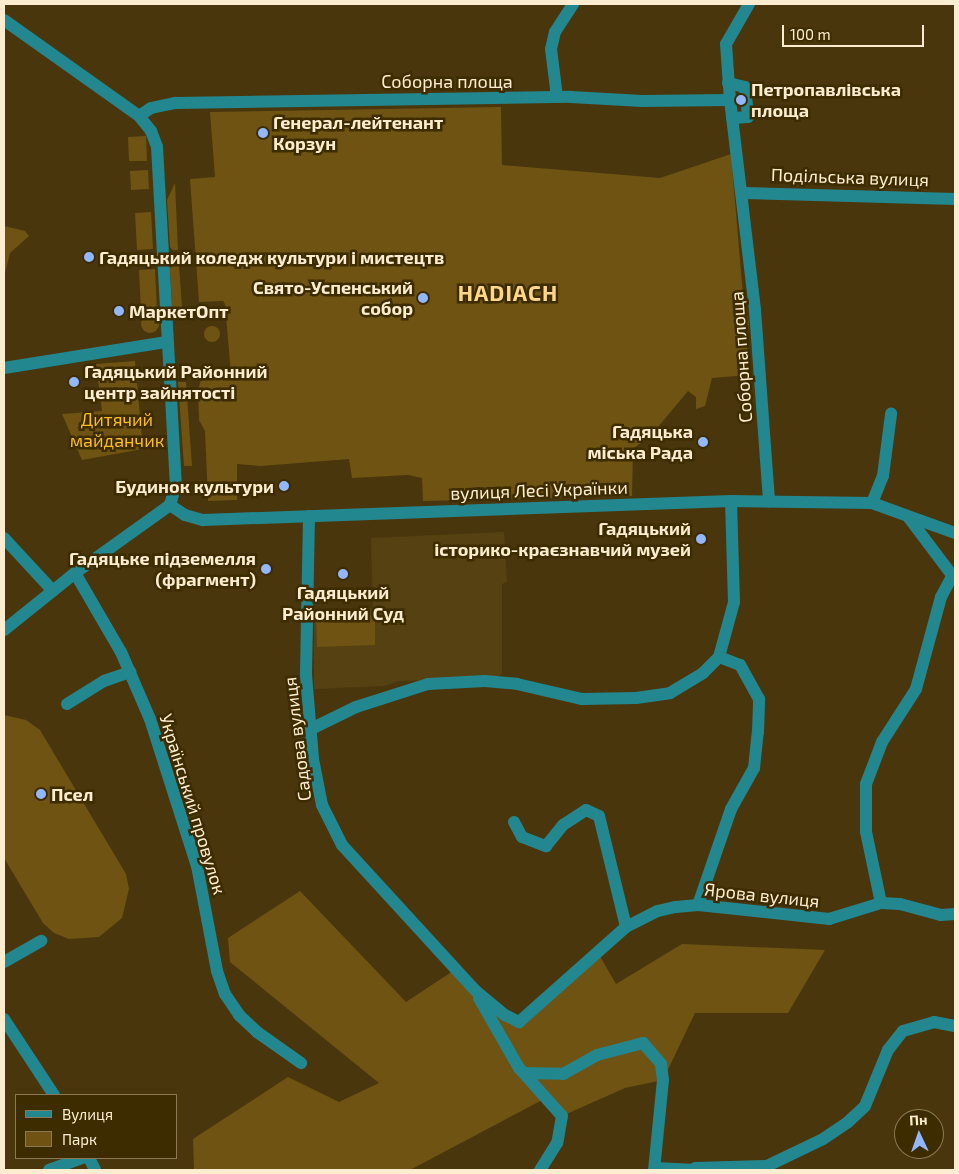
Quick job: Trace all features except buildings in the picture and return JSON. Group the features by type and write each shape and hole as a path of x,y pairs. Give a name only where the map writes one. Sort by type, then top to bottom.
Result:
{"street":[{"path":"557,98 551,49 555,32 573,4"},
{"path":"730,100 726,44 749,4"},
{"path":"4,20 139,116 151,131 157,147 176,485 170,505 75,573 4,630"},
{"path":"728,82 745,87 748,117 732,118"},
{"name":"Соборна площа","path":"139,116 151,108 174,103 557,98 730,100 744,193 769,501"},
{"name":"Подільська вулиця","path":"744,193 955,199"},
{"path":"4,368 167,342"},
{"path":"872,503 883,476 891,414"},
{"path":"311,730 356,706 428,684 485,681 517,684 582,699 636,698 670,693 702,673 719,657 734,602 731,501"},
{"name":"вулиця Лесі Українки","path":"170,505 184,515 203,520 769,501 872,503 888,506 909,518"},
{"name":"Садова вулиця","path":"309,516 306,675 311,730 322,805 342,845 476,991 524,1073 562,1116 557,1143 540,1170"},
{"path":"909,518 955,533"},
{"path":"881,903 866,832 866,784 882,742 916,689 940,597 953,578 909,518"},
{"path":"4,538 53,591"},
{"name":"Український провулок","path":"75,573 130,672 150,719 197,866 216,971 225,994 239,1016 257,1032 301,1063"},
{"path":"698,905 731,809 754,768 758,732 759,699 740,665 719,657"},
{"path":"67,704 104,681 130,672"},
{"path":"514,822 522,837 546,846 563,824 586,810 599,816 626,927"},
{"name":"Ярова вулиця","path":"520,1022 626,927 658,911 698,905 830,919 881,903 900,904 941,915 955,914"},
{"path":"4,962 41,942"},
{"name":"Садова вулиця","path":"476,991 520,1022"},
{"path":"4,1019 53,1094"},
{"path":"524,1073 563,1074 597,1055 643,1043 661,1064 663,1080 655,1169 767,1166 823,1139 848,1122 865,1106 888,1050 904,1031 934,1022 955,1026"},
{"path":"48,1170 79,1159"},
{"path":"89,1159 95,1170"}],"shaded area":[{"path":"504,532 507,582 502,584 502,673 496,679 399,681 384,686 314,689 314,613 373,608 371,538"}],"green space":[{"path":"501,107 502,165 660,178 731,154 744,307 749,322 747,344 749,375 712,378 705,406 696,409 696,397 688,391 653,433 633,449 632,496 423,501 422,478 408,475 352,478 349,459 261,466 237,464 237,500 208,501 205,431 199,420 198,390 202,377 231,374 225,304 223,301 199,302 190,179 215,177 210,112"},
{"path":"146,136 147,161 129,161 128,137"},
{"path":"148,170 149,189 131,190 130,171"},
{"path":"175,183 178,250 173,250 170,247 167,200"},
{"path":"151,212 153,249 137,250 135,213"},
{"path":"4,226 25,231 29,236 10,253 4,277"},
{"path":"173,265 179,265 182,308 172,309 170,268"},
{"path":"155,269 157,311 141,312 139,270"},
{"path":"150,315 156,318 159,324 156,330 150,333 144,330 141,324 144,318"},
{"path":"209,326 215,326 220,331 218,340 209,342 204,337 204,331"},
{"name":"Дитячий майданчик","path":"135,361 143,449 82,460 62,414 102,411 96,364"},
{"path":"178,382 186,382 192,466 184,466"},
{"path":"375,615 375,645 317,647 316,616"},
{"name":"Псел","path":"4,715 26,720 40,730 126,874 129,889 122,918 99,937 69,939 54,933 43,923 4,858"},
{"path":"300,891 406,1002 456,969 519,1022 598,953 616,984 682,944 825,950 788,1013 695,1013 663,1080 625,1088 562,1116 546,1098 410,1170 194,1170 193,1139 288,1077 339,1102 379,1083 230,962 228,938"}],"place":[{"name":"Петропавлівська площа","path":"741,100"},
{"name":"Генерал-лейтенант Корзун","path":"263,133"},
{"name":"Гадяцький коледж культури і мистецтв","path":"89,257"},
{"name":"Свято-Успенський собор","path":"423,298"},
{"name":"МаркетОпт","path":"119,311"},
{"name":"Гадяцький Районний центр зайнятості","path":"74,382"},
{"name":"Гадяцька міська Рада","path":"703,442"},
{"name":"Будинок культури","path":"284,486"},
{"name":"Гадяцький історико-краєзнавчий музей","path":"701,539"},
{"name":"Гадяцьке підземелля (фрагмент)","path":"266,569"},
{"name":"Гадяцький Районний Суд","path":"343,574"},
{"name":"Псел","path":"41,794"}],"district":[{"name":"HADIACH","path":"508,293"}]}
